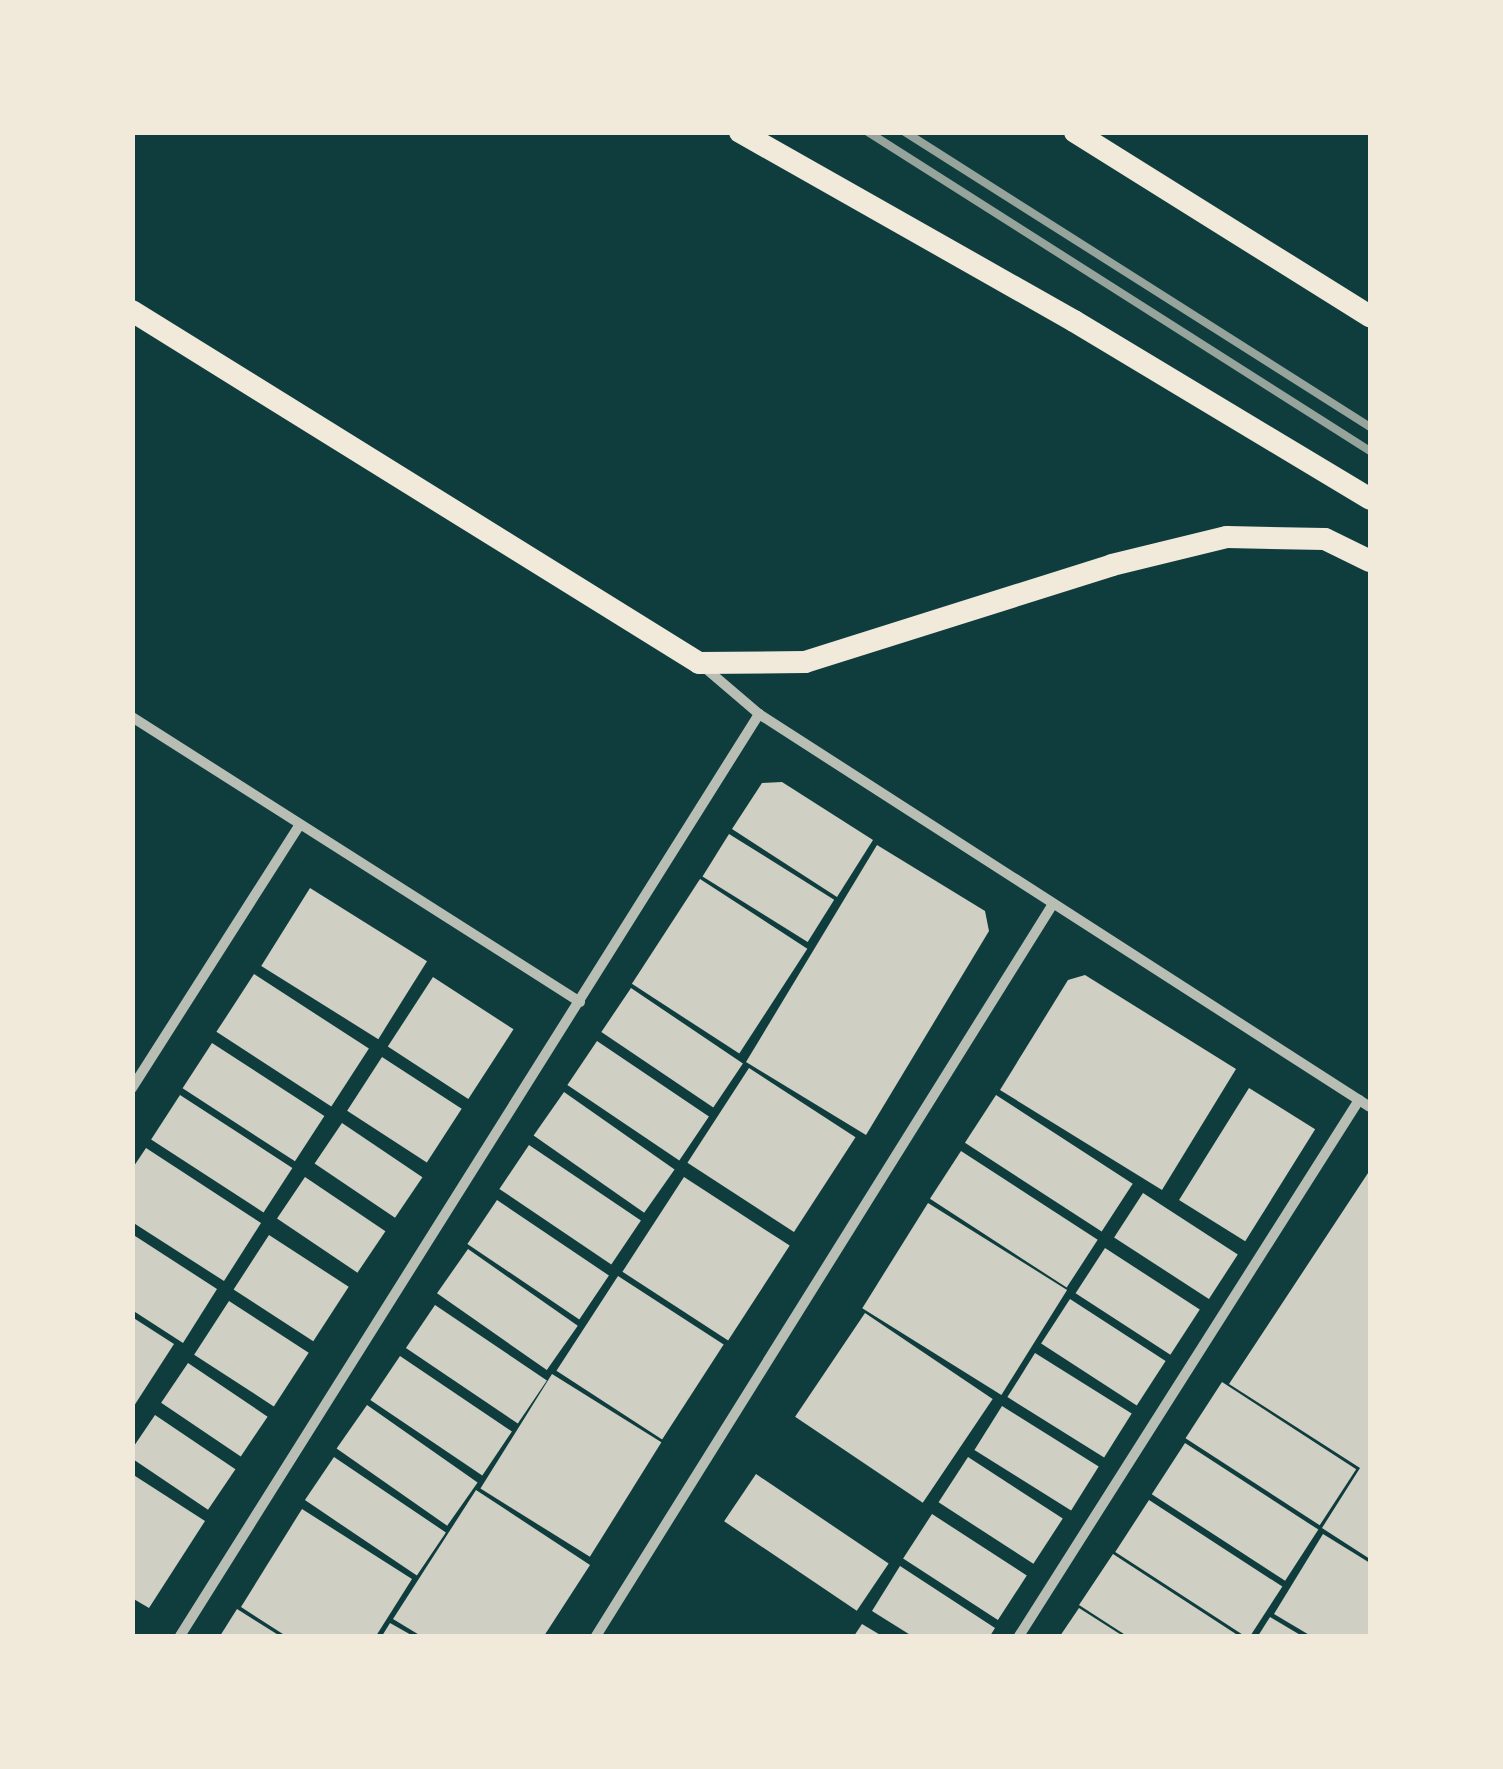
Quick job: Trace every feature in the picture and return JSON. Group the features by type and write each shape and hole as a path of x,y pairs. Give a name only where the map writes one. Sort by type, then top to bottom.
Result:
{"main road":[{"path":"740,132 1074,320 1370,499"},
{"path":"1075,132 1370,316"},
{"path":"132,311 698,663 805,662 1112,565 1227,538 1325,539 1370,560"}],"street":[{"path":"698,663 759,714 1051,907 1370,1107"},
{"path":"180,1636 759,714"},
{"path":"132,716 580,1002"},
{"path":"132,1088 299,826"},
{"path":"596,1636 1051,907"},
{"path":"1019,1636 1359,1100"}],"building":[{"path":"782,782 873,840 837,897 732,829 762,783"},
{"path":"729,834 834,900 808,942 703,876"},
{"path":"877,845 985,911 989,931 866,1135 746,1062"},
{"path":"700,879 807,949 739,1054 632,984"},
{"path":"310,888 427,961 378,1039 261,966"},
{"path":"254,974 369,1049 331,1106 216,1032"},
{"path":"1085,975 1236,1069 1162,1190 1000,1090 1068,980"},
{"path":"433,977 514,1029 468,1099 388,1047"},
{"path":"631,988 743,1063 713,1107 601,1032"},
{"path":"597,1041 709,1116 679,1160 567,1085"},
{"path":"212,1043 324,1116 295,1161 183,1088"},
{"path":"382,1057 462,1109 427,1162 347,1111"},
{"path":"749,1068 856,1137 794,1232 687,1163"},
{"path":"1249,1088 1315,1129 1245,1241 1179,1200"},
{"path":"564,1092 675,1169 644,1213 534,1135"},
{"path":"180,1095 292,1168 264,1212 151,1139"},
{"path":"996,1095 1133,1184 1102,1232 965,1143"},
{"path":"342,1123 422,1177 395,1218 315,1164"},
{"path":"529,1145 641,1220 611,1264 499,1189"},
{"path":"146,1148 261,1223 224,1281 132,1222 132,1169"},
{"path":"961,1151 1098,1240 1067,1288 930,1199"},
{"path":"1370,1170 1370,1559 1322,1528 1360,1468 1229,1384"},
{"path":"305,1177 385,1231 357,1273 277,1218"},
{"path":"684,1177 790,1246 728,1340 622,1272"},
{"path":"1143,1193 1238,1255 1209,1299 1114,1237"},
{"path":"497,1200 609,1275 579,1319 467,1244"},
{"path":"928,1203 1067,1290 1001,1395 862,1308"},
{"path":"132,1234 217,1289 183,1343 132,1310"},
{"path":"269,1235 349,1287 313,1341 234,1290"},
{"path":"1105,1248 1200,1310 1170,1355 1076,1293"},
{"path":"468,1249 578,1326 547,1370 437,1293"},
{"path":"618,1276 724,1345 662,1439 556,1371"},
{"path":"1070,1299 1166,1361 1137,1406 1041,1343"},
{"path":"229,1301 309,1353 274,1406 194,1355"},
{"path":"435,1305 547,1380 518,1424 406,1348"},
{"path":"865,1313 993,1399 923,1503 795,1417"},
{"path":"132,1317 174,1344 132,1409"},
{"path":"1035,1353 1132,1413 1104,1458 1007,1397"},
{"path":"400,1356 512,1431 482,1475 370,1400"},
{"path":"188,1363 268,1417 241,1456 161,1403"},
{"path":"552,1374 661,1442 590,1557 480,1488"},
{"path":"1222,1382 1356,1469 1320,1525 1186,1438"},
{"path":"367,1405 478,1482 447,1526 337,1448"},
{"path":"1002,1406 1099,1466 1071,1511 974,1450"},
{"path":"155,1415 235,1469 208,1510 132,1459 132,1449"},
{"path":"1185,1443 1318,1530 1285,1581 1152,1494"},
{"path":"334,1457 446,1532 417,1576 305,1500"},
{"path":"968,1457 1063,1519 1033,1564 939,1502"},
{"path":"132,1474 205,1521 149,1608 132,1598"},
{"path":"756,1474 889,1563 857,1611 724,1521"},
{"path":"476,1490 590,1565 544,1636 421,1636 393,1619"},
{"path":"1149,1500 1282,1587 1250,1636 1245,1636 1115,1552"},
{"path":"302,1509 412,1579 376,1636 286,1636 241,1607"},
{"path":"932,1514 1027,1576 998,1620 903,1558"},
{"path":"1323,1534 1370,1563 1370,1636 1311,1636 1274,1614"},
{"path":"1113,1554 1239,1636 1127,1636 1079,1605"},
{"path":"900,1566 995,1628 990,1636 912,1636 872,1611"},
{"path":"1079,1608 1123,1636 1060,1636"},
{"path":"237,1609 280,1636 220,1636"},
{"path":"1270,1617 1302,1636 1258,1636"},
{"path":"390,1623 413,1636 382,1636"},
{"path":"862,1624 882,1636 854,1636"}],"railway":[{"path":"868,132 1370,451"},
{"path":"905,132 1370,427"}]}
